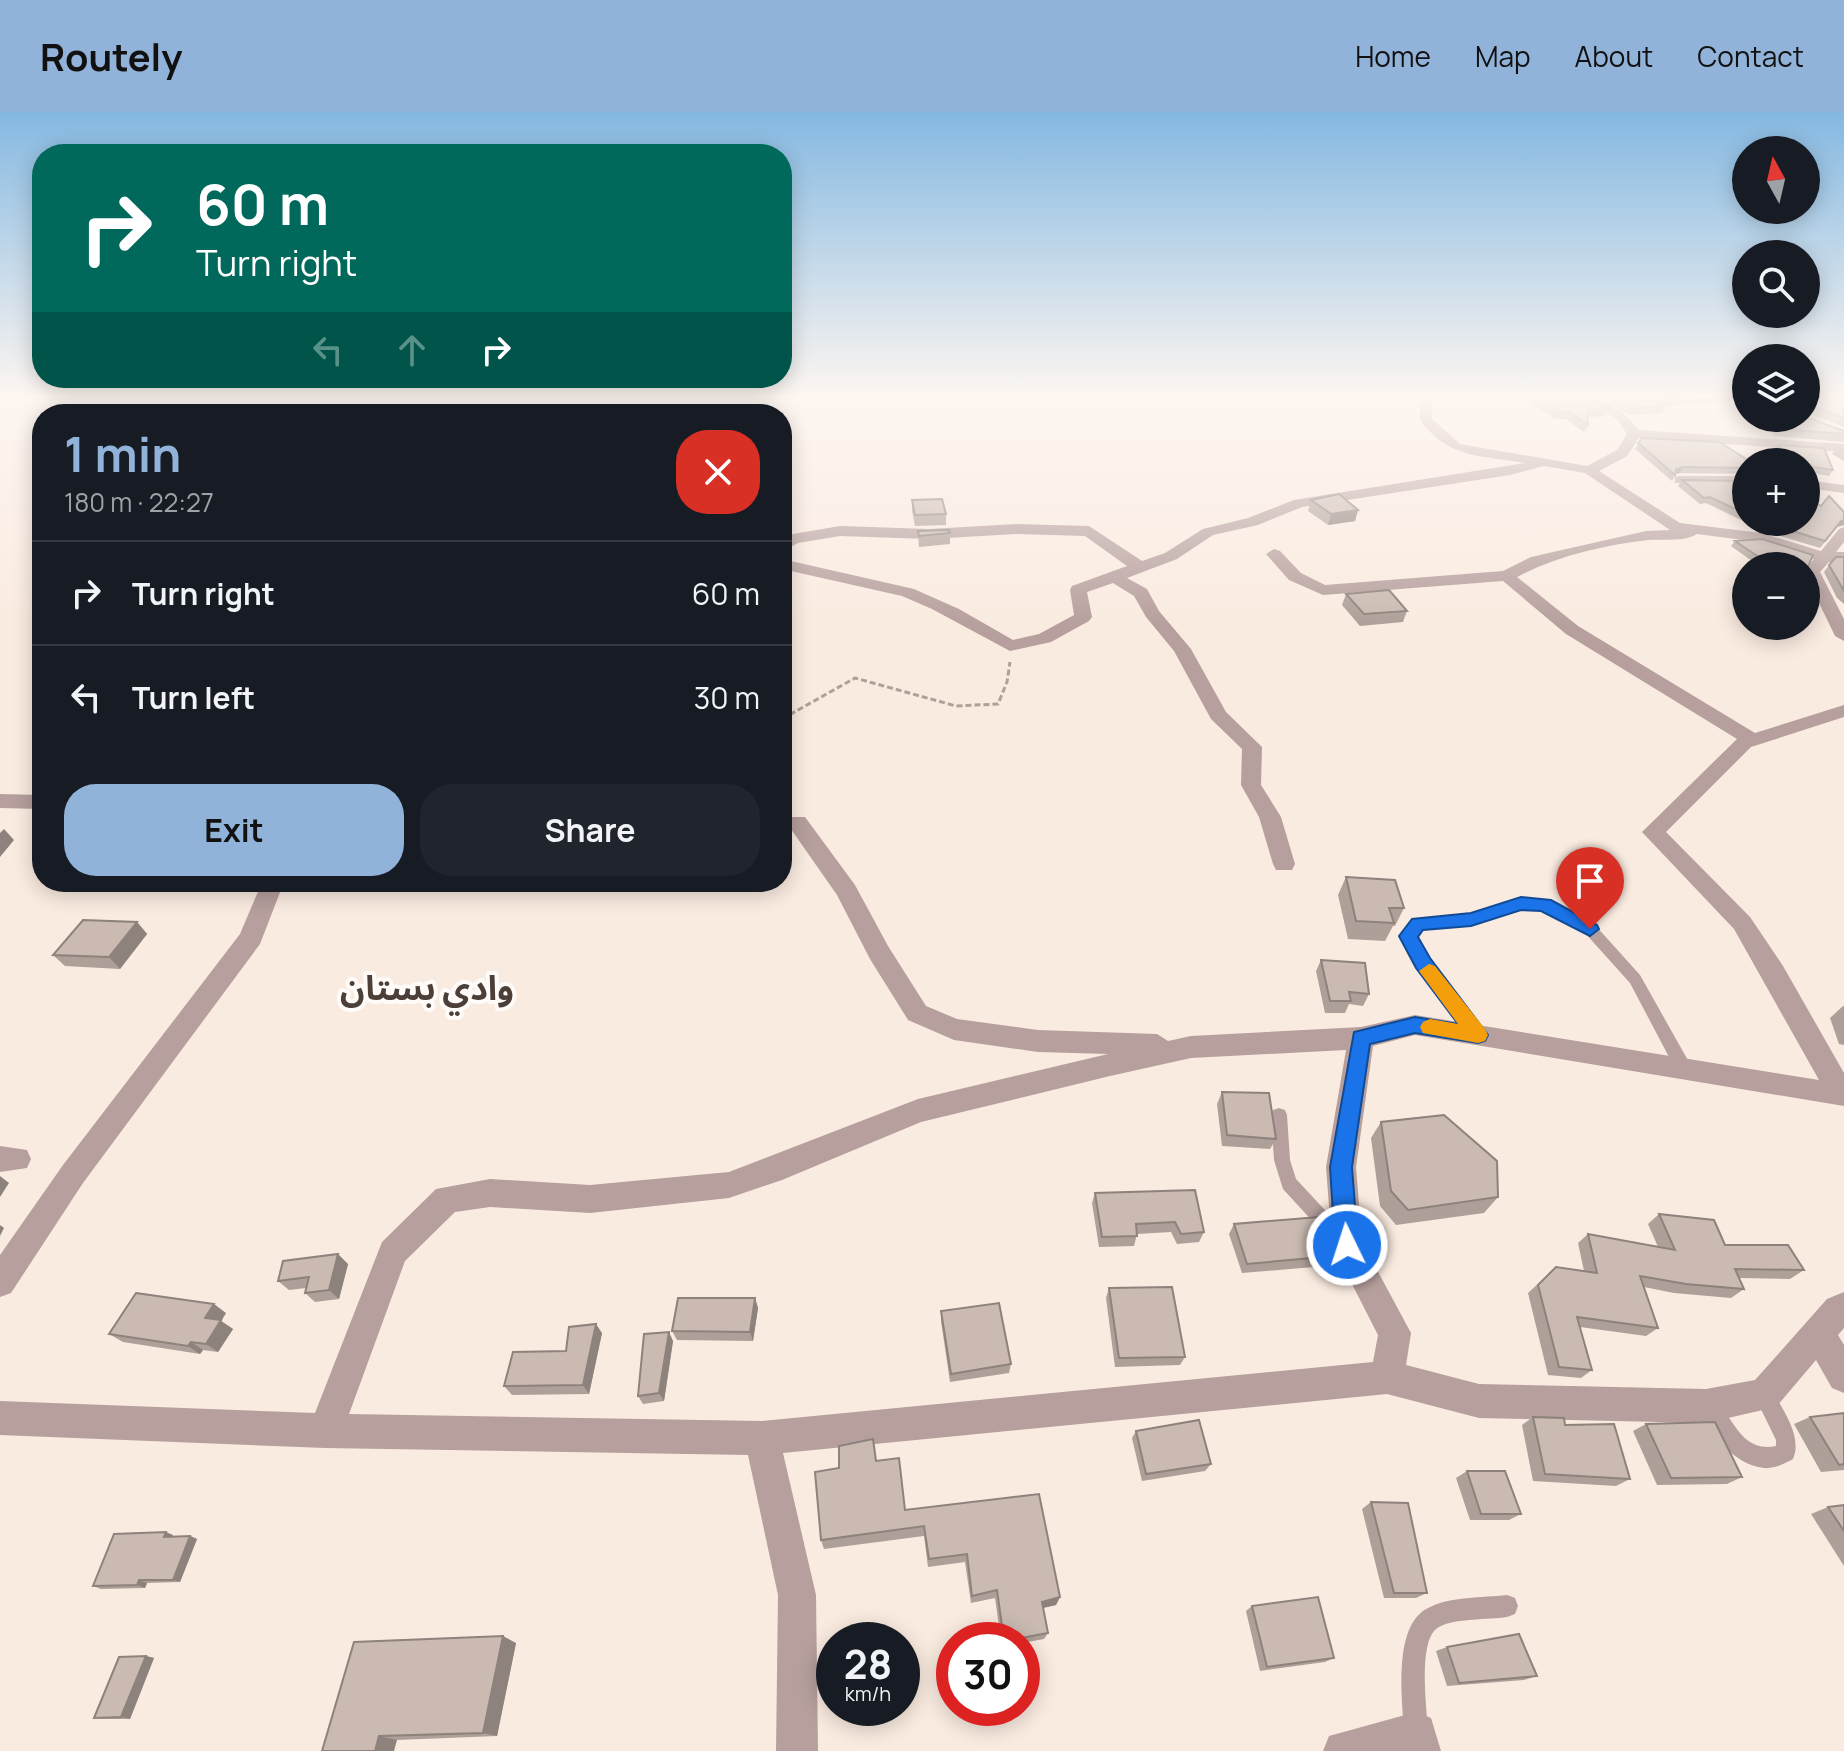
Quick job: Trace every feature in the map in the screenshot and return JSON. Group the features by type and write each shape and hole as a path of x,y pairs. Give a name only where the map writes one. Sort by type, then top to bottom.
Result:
{"street":[{"path":"792,568 803,573 895,589 955,613 1010,646 1045,638 1083,617 1078,590 1171,556 1208,532 1253,522 1299,503 1494,473"},
{"path":"1594,473 1676,527 1761,538 1824,557 1844,557"},
{"path":"1680,480 1732,480"},
{"path":"1820,486 1844,489"},
{"path":"792,540 840,531 929,534 1016,529 1089,531 1126,560 1142,567"},
{"path":"1274,554 1302,582 1323,590 1506,576 1537,560 1579,550 1646,536 1704,531"},
{"path":"1844,532 1812,572 1844,636"},
{"path":"1506,576 1538,599 1572,630 1753,740"},
{"path":"1115,577 1141,593 1152,613 1182,649 1218,715 1252,747 1251,785 1270,817 1284,864"},
{"path":"797,822 847,891 879,952 917,1013 954,1029 1038,1041 1191,1047 1361,1038 1415,1025 1842,1095 1774,973 1742,923 1653,832 1744,743 1844,711"},
{"path":"0,801 32,802"},
{"path":"0,1282 73,1174 251,938 269,892"},
{"path":"1361,1038 1341,1167 1347,1246 1395,1333 1387,1377"},
{"path":"325,1431 393,1252 447,1199 490,1193 590,1199 729,1185 772,1171 918,1111 1191,1047"},
{"path":"0,1418 325,1431 762,1438 1387,1377 1479,1401 1706,1406 1764,1395 1836,1317"},
{"path":"1836,1317 1844,1376"},
{"path":"762,1438 797,1595 797,1751"},
{"path":"1344,1751 1418,1742"}],"lane":[{"path":"1478,1035 1423,963 1408,936 1418,924 1471,919 1521,903 1545,905 1590,929 1635,979 1684,1069"},
{"path":"1279,1115 1282,1160 1289,1183 1347,1246"},
{"path":"1706,1406 1727,1437 1746,1451 1762,1458 1780,1456 1786,1452 1786,1439 1764,1395"},
{"path":"1418,1742 1414,1647 1421,1626 1432,1617 1507,1606"}],"path":[{"path":"792,713 855,678 956,706 998,704 1011,666 1010,646"}],"building":[{"path":"1682,480 1732,481 1732,507 1710,497 1704,498"},
{"path":"1339,494 1358,510 1331,514 1311,500"},
{"path":"1829,496 1844,512 1844,520 1825,541 1809,536 1820,536 1821,506"},
{"path":"942,499 946,514 915,515 912,500"},
{"path":"949,530 950,533 919,536 918,531"},
{"path":"1762,539 1803,552 1752,552 1735,541"},
{"path":"1836,557 1844,557 1844,591 1829,565"},
{"path":"1389,590 1407,611 1364,614 1346,594"},
{"path":"1346,877 1395,880 1404,908 1389,908 1394,923 1356,921"},
{"path":"83,920 137,922 109,957 53,955"},
{"path":"1321,960 1365,963 1369,994 1349,992 1351,1001 1330,1001"},
{"path":"1222,1092 1269,1093 1276,1139 1227,1135"},
{"path":"1444,1115 1497,1161 1498,1197 1408,1210 1391,1191 1381,1122"},
{"path":"1195,1190 1204,1232 1181,1234 1175,1222 1136,1224 1137,1236 1102,1237 1095,1193"},
{"path":"1659,1214 1714,1220 1725,1245 1788,1245 1804,1270 1735,1269 1744,1289 1640,1276 1658,1328 1577,1317 1592,1370 1559,1367 1538,1285 1556,1267 1597,1273 1588,1234 1675,1250"},
{"path":"1319,1217 1333,1256 1247,1264 1234,1224"},
{"path":"338,1254 329,1290 305,1293 309,1277 278,1281 283,1261"},
{"path":"1172,1287 1185,1357 1119,1358 1109,1288"},
{"path":"136,1293 214,1304 205,1318 221,1320 206,1344 191,1342 188,1346 109,1334"},
{"path":"678,1298 755,1298 750,1332 672,1331"},
{"path":"999,1303 1011,1364 951,1374 941,1311"},
{"path":"596,1324 583,1385 504,1386 513,1352 566,1351 569,1327"},
{"path":"669,1332 659,1393 638,1396 644,1334"},
{"path":"1844,1413 1844,1464 1839,1465 1810,1417"},
{"path":"1533,1417 1564,1418 1565,1425 1614,1424 1630,1479 1545,1474"},
{"path":"1199,1420 1211,1464 1146,1474 1136,1431"},
{"path":"1715,1422 1742,1477 1671,1478 1646,1424"},
{"path":"873,1439 876,1461 899,1458 905,1510 1039,1494 1060,1597 1042,1602 1048,1633 1040,1635 1040,1622 1001,1622 997,1590 972,1596 967,1554 929,1559 924,1526 821,1540 815,1472 839,1468 839,1446"},
{"path":"1467,1471 1505,1471 1521,1514 1481,1514"},
{"path":"1371,1502 1408,1503 1427,1593 1394,1593"},
{"path":"1844,1505 1844,1531 1828,1507"},
{"path":"166,1532 164,1537 190,1536 173,1580 139,1580 137,1585 93,1586 114,1534"},
{"path":"1318,1597 1334,1658 1267,1667 1252,1606"},
{"path":"1519,1634 1537,1676 1459,1683 1447,1647"},
{"path":"503,1636 483,1733 379,1736 375,1751 322,1751 354,1642"},
{"path":"146,1656 121,1717 94,1718 119,1657"}],"slow traffic":[{"path":"1429,971 1478,1035 1430,1027"}],"district":[{"name":"وادي بستان","path":"427,987"}],"route":[{"path":"1347,1245 1341,1167 1361,1038 1415,1025 1478,1035 1423,963 1408,936 1418,924 1471,919 1521,903 1545,905 1590,929"}]}
